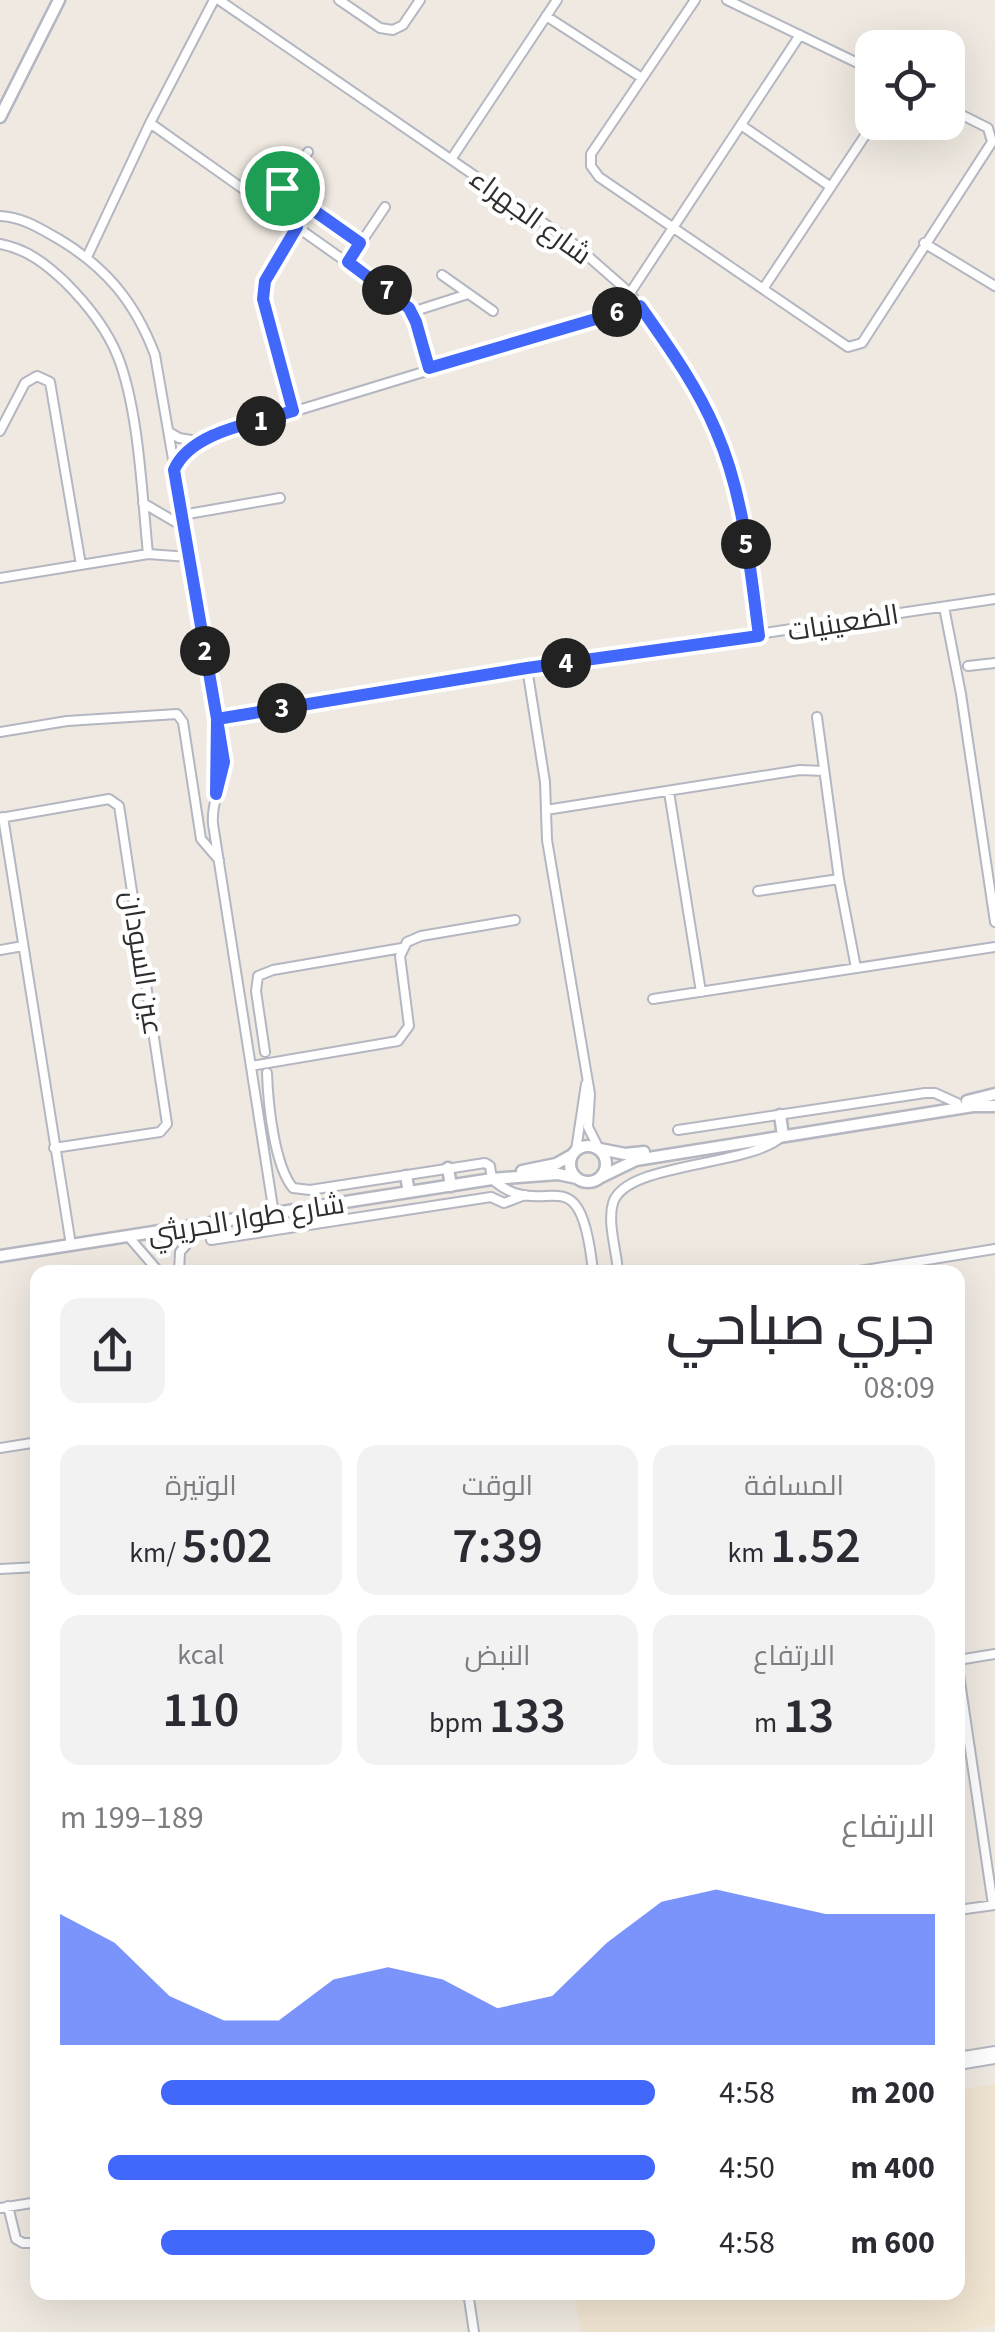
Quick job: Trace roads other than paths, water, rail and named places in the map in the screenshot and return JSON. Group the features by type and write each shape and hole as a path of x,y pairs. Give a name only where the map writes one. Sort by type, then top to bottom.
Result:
{"street":[{"path":"0,116 59,0"},
{"path":"88,257 150,123 216,0"},
{"name":"شارع الجهراء","path":"216,0 574,244 630,293 700,397 717,433 740,510 759,636"},
{"path":"339,0 380,28 393,30 403,25 420,0"},
{"path":"452,158 557,0"},
{"path":"695,0 592,154 591,166 599,176 843,345 853,348 862,343 992,142 988,128 965,116"},
{"path":"727,0 855,62"},
{"path":"546,16 642,78"},
{"path":"630,293 800,35"},
{"path":"150,123 403,302 412,312 429,368"},
{"path":"741,125 832,186"},
{"path":"764,289 862,140"},
{"path":"269,207 308,152"},
{"path":"282,188 360,243"},
{"path":"348,262 385,206"},
{"path":"0,216 28,222 88,257 122,291 155,355 217,719 219,739 212,817 274,1214"},
{"path":"293,411 263,292 265,281 297,227"},
{"path":"0,244 26,252 50,269 84,304 110,339 124,377 148,554"},
{"path":"924,244 995,286"},
{"path":"442,275 492,311"},
{"path":"412,312 468,294"},
{"path":"174,470 197,441 640,306"},
{"path":"0,431 25,383 37,376 50,382 80,564"},
{"path":"169,432 197,441"},
{"path":"182,515 280,498"},
{"path":"142,503 184,527"},
{"path":"0,578 148,554 189,557"},
{"name":"الضعينيات","path":"217,719 527,668 995,599"},
{"path":"944,606 995,922"},
{"path":"968,666 995,664"},
{"path":"527,668 545,782 548,840 590,1094 588,1127 607,1163 601,1178"},
{"path":"0,732 84,720 176,714 182,722 200,840 219,860"},
{"path":"818,717 839,878 856,968"},
{"path":"546,810 800,770 824,771"},
{"path":"669,792 701,992"},
{"name":"عين السودان","path":"1,818 110,799 120,812 168,1124 160,1132 54,1148"},
{"path":"1,818 70,1245"},
{"path":"758,891 839,878"},
{"path":"265,1052 256,990 256,981 263,972 402,948 413,938 516,920"},
{"path":"0,950 23,946"},
{"path":"653,999 995,946"},
{"path":"251,1066 398,1041 409,1026 400,964 402,948"},
{"path":"267,1074 273,1126 284,1171 293,1188 310,1190 486,1163 492,1179 504,1188 525,1195 559,1195 576,1204 586,1226 592,1265"},
{"path":"586,1080 571,1170 586,1182 636,1160 995,1094"},
{"path":"678,1130 925,1093 957,1103"},
{"path":"574,1152 590,1146 634,1154 995,1106"},
{"path":"780,1114 782,1133"},
{"path":"617,1265 612,1212 614,1199 622,1189 668,1172 766,1148 782,1133"},
{"name":"شارع طوار الحريثي","path":"0,1256 492,1179 556,1164 574,1152"},
{"path":"448,1168 451,1186"},
{"name":"شارع طوار الحريثي","path":"492,1179 558,1174 577,1178"},
{"path":"406,1176 409,1192"},
{"path":"211,1240 491,1197 504,1203 525,1195"},
{"path":"179,1265 180,1252 204,1224"},
{"path":"128,1236 153,1265"},
{"path":"918,1265 995,1249"},
{"path":"0,1448 30,1443"},
{"path":"0,1569 30,1567"},
{"path":"965,1659 995,1654"},
{"path":"965,1714 994,1905 965,1909"},
{"path":"965,2056 995,2051"},
{"path":"965,2064 995,2059"},
{"path":"30,2203 4,2207 14,2236 30,2243"},
{"path":"469,2300 474,2332"}]}
